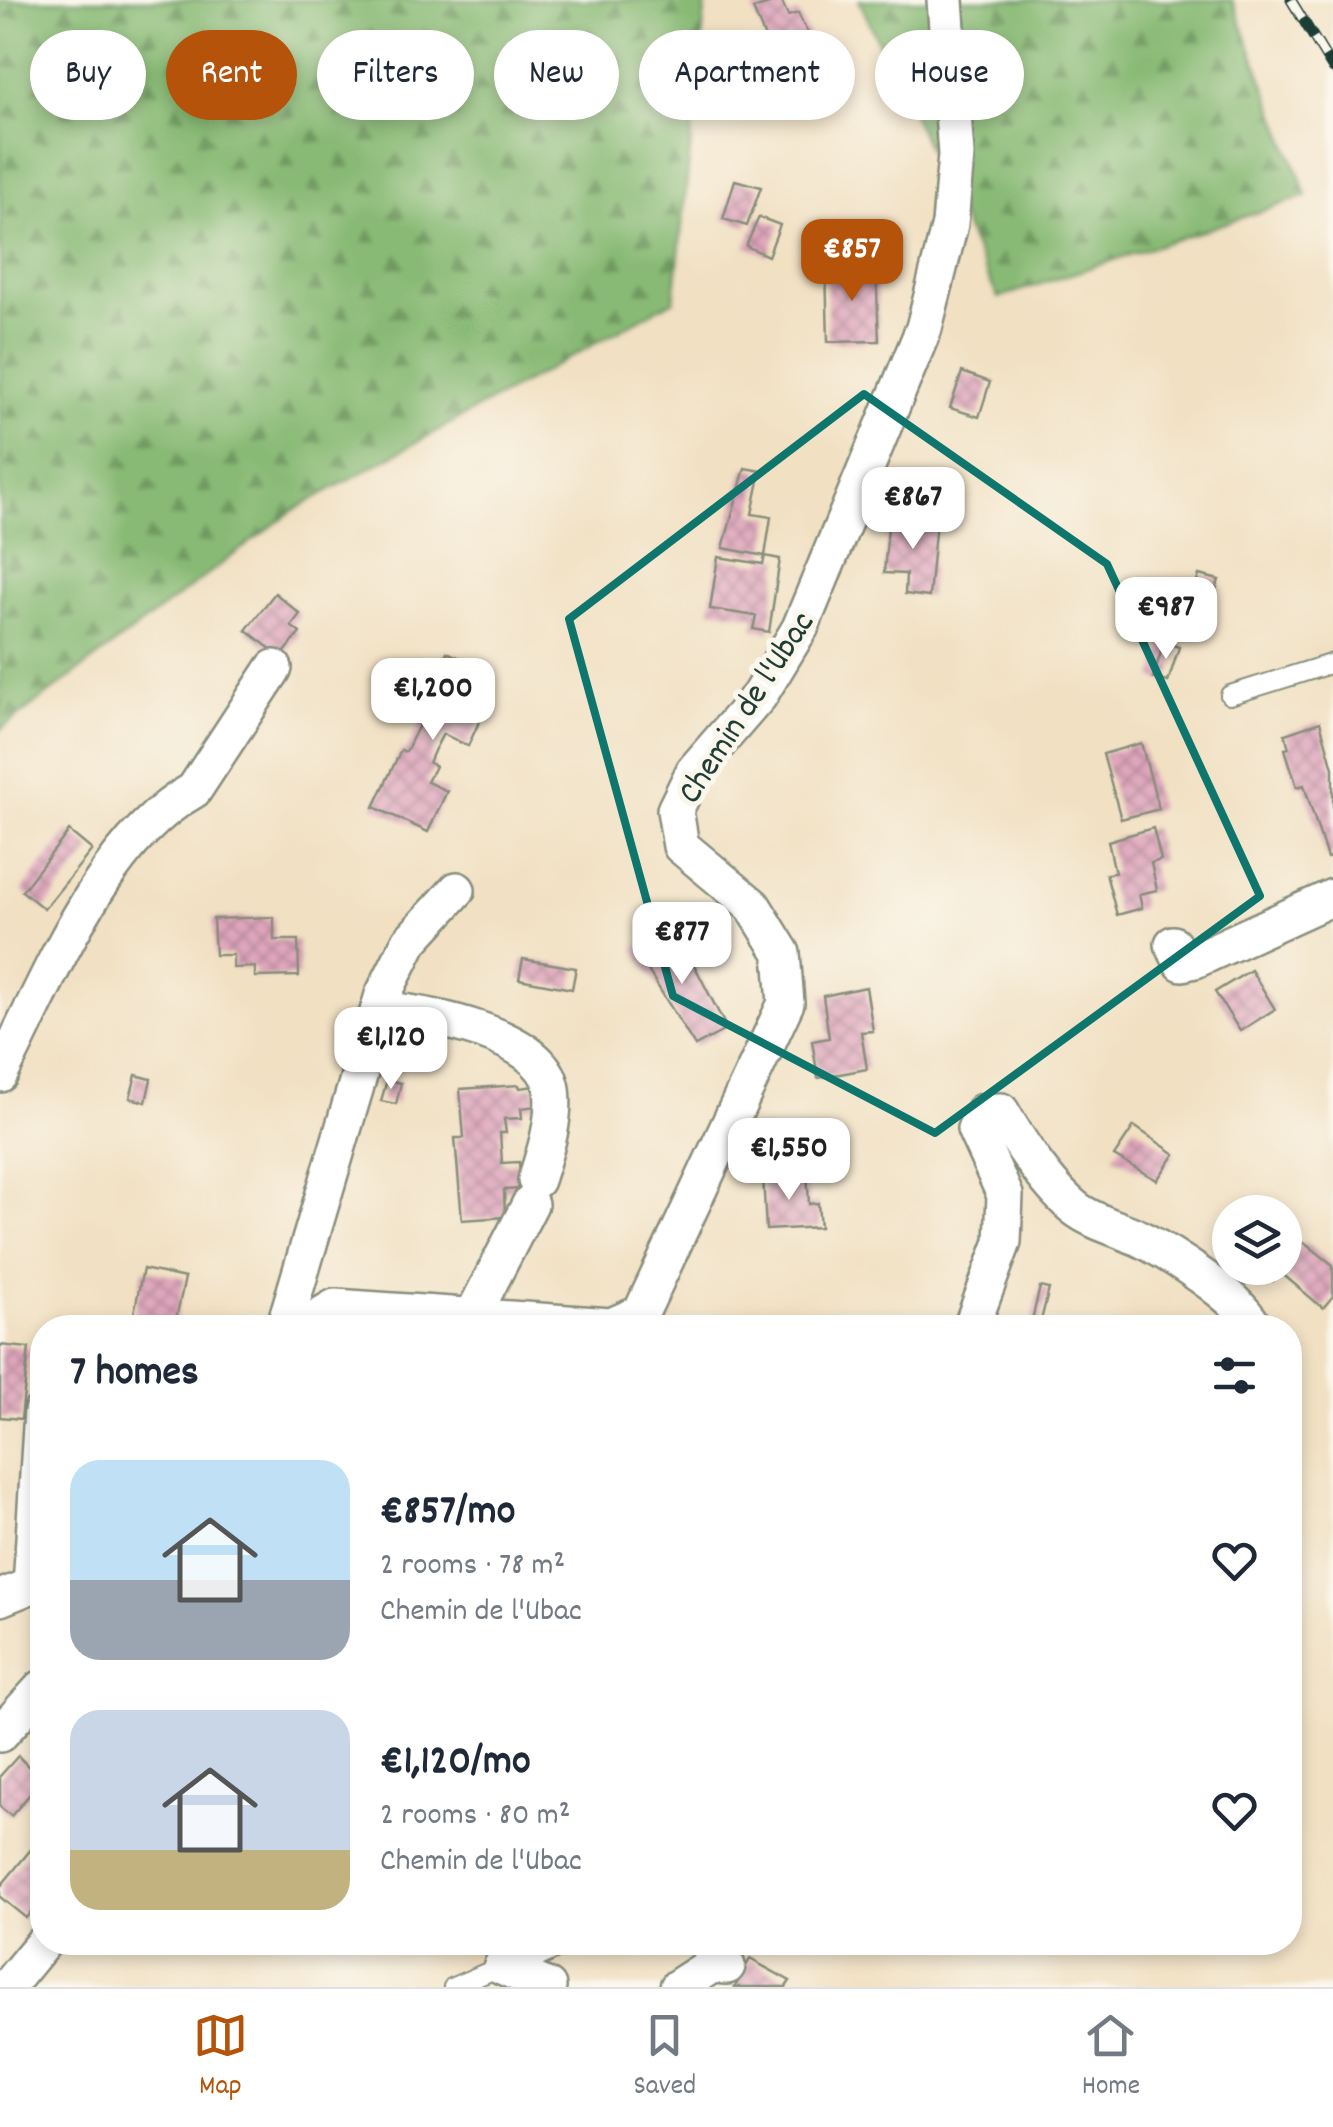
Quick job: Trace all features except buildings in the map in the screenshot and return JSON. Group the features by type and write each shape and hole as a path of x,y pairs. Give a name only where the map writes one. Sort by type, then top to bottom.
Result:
{"street":[{"name":"Chemin de l'Ubac","path":"637,1315 641,1313 786,1003 782,953 753,906 682,846 675,810 694,770 759,696 800,628 924,328 950,224 956,154 945,0"},
{"path":"0,1074 95,892 129,847 174,801 194,790 274,668"},
{"path":"288,1315 378,1010 410,940 458,890"},
{"path":"1173,944 1182,963 1195,960 1333,897"},
{"path":"378,1010 424,1014 518,1046 539,1060 552,1088 549,1135 534,1192 473,1315"},
{"path":"976,1315 1003,1242 1005,1195 975,1130 984,1112 1001,1111 1019,1142 1076,1210 1161,1252 1248,1315"},
{"name":"Chemin de l'Ubac","path":"317,1315 336,1307 445,1315"},
{"path":"25,1588 30,1536"},
{"path":"0,1734 30,1701"},
{"path":"8,1987 34,1955"},
{"path":"502,1966 524,1955"},
{"path":"678,1987 712,1965 727,1966"},
{"path":"502,1966 548,1987"}],"lane":[{"path":"1230,696 1333,664"},
{"path":"453,1987 502,1966"}],"highlighted area":[{"path":"864,394 1107,564 1260,896 935,1133 673,996 569,619"}],"green space":[{"path":"0,0 706,0 703,30 639,30 639,120 693,120 674,300 292,511 0,730"},
{"path":"859,0 1232,0 1307,196 998,298 915,120 1024,120 1024,30 875,30 875,34"}],"railway":[{"path":"1291,0 1333,69"}]}
